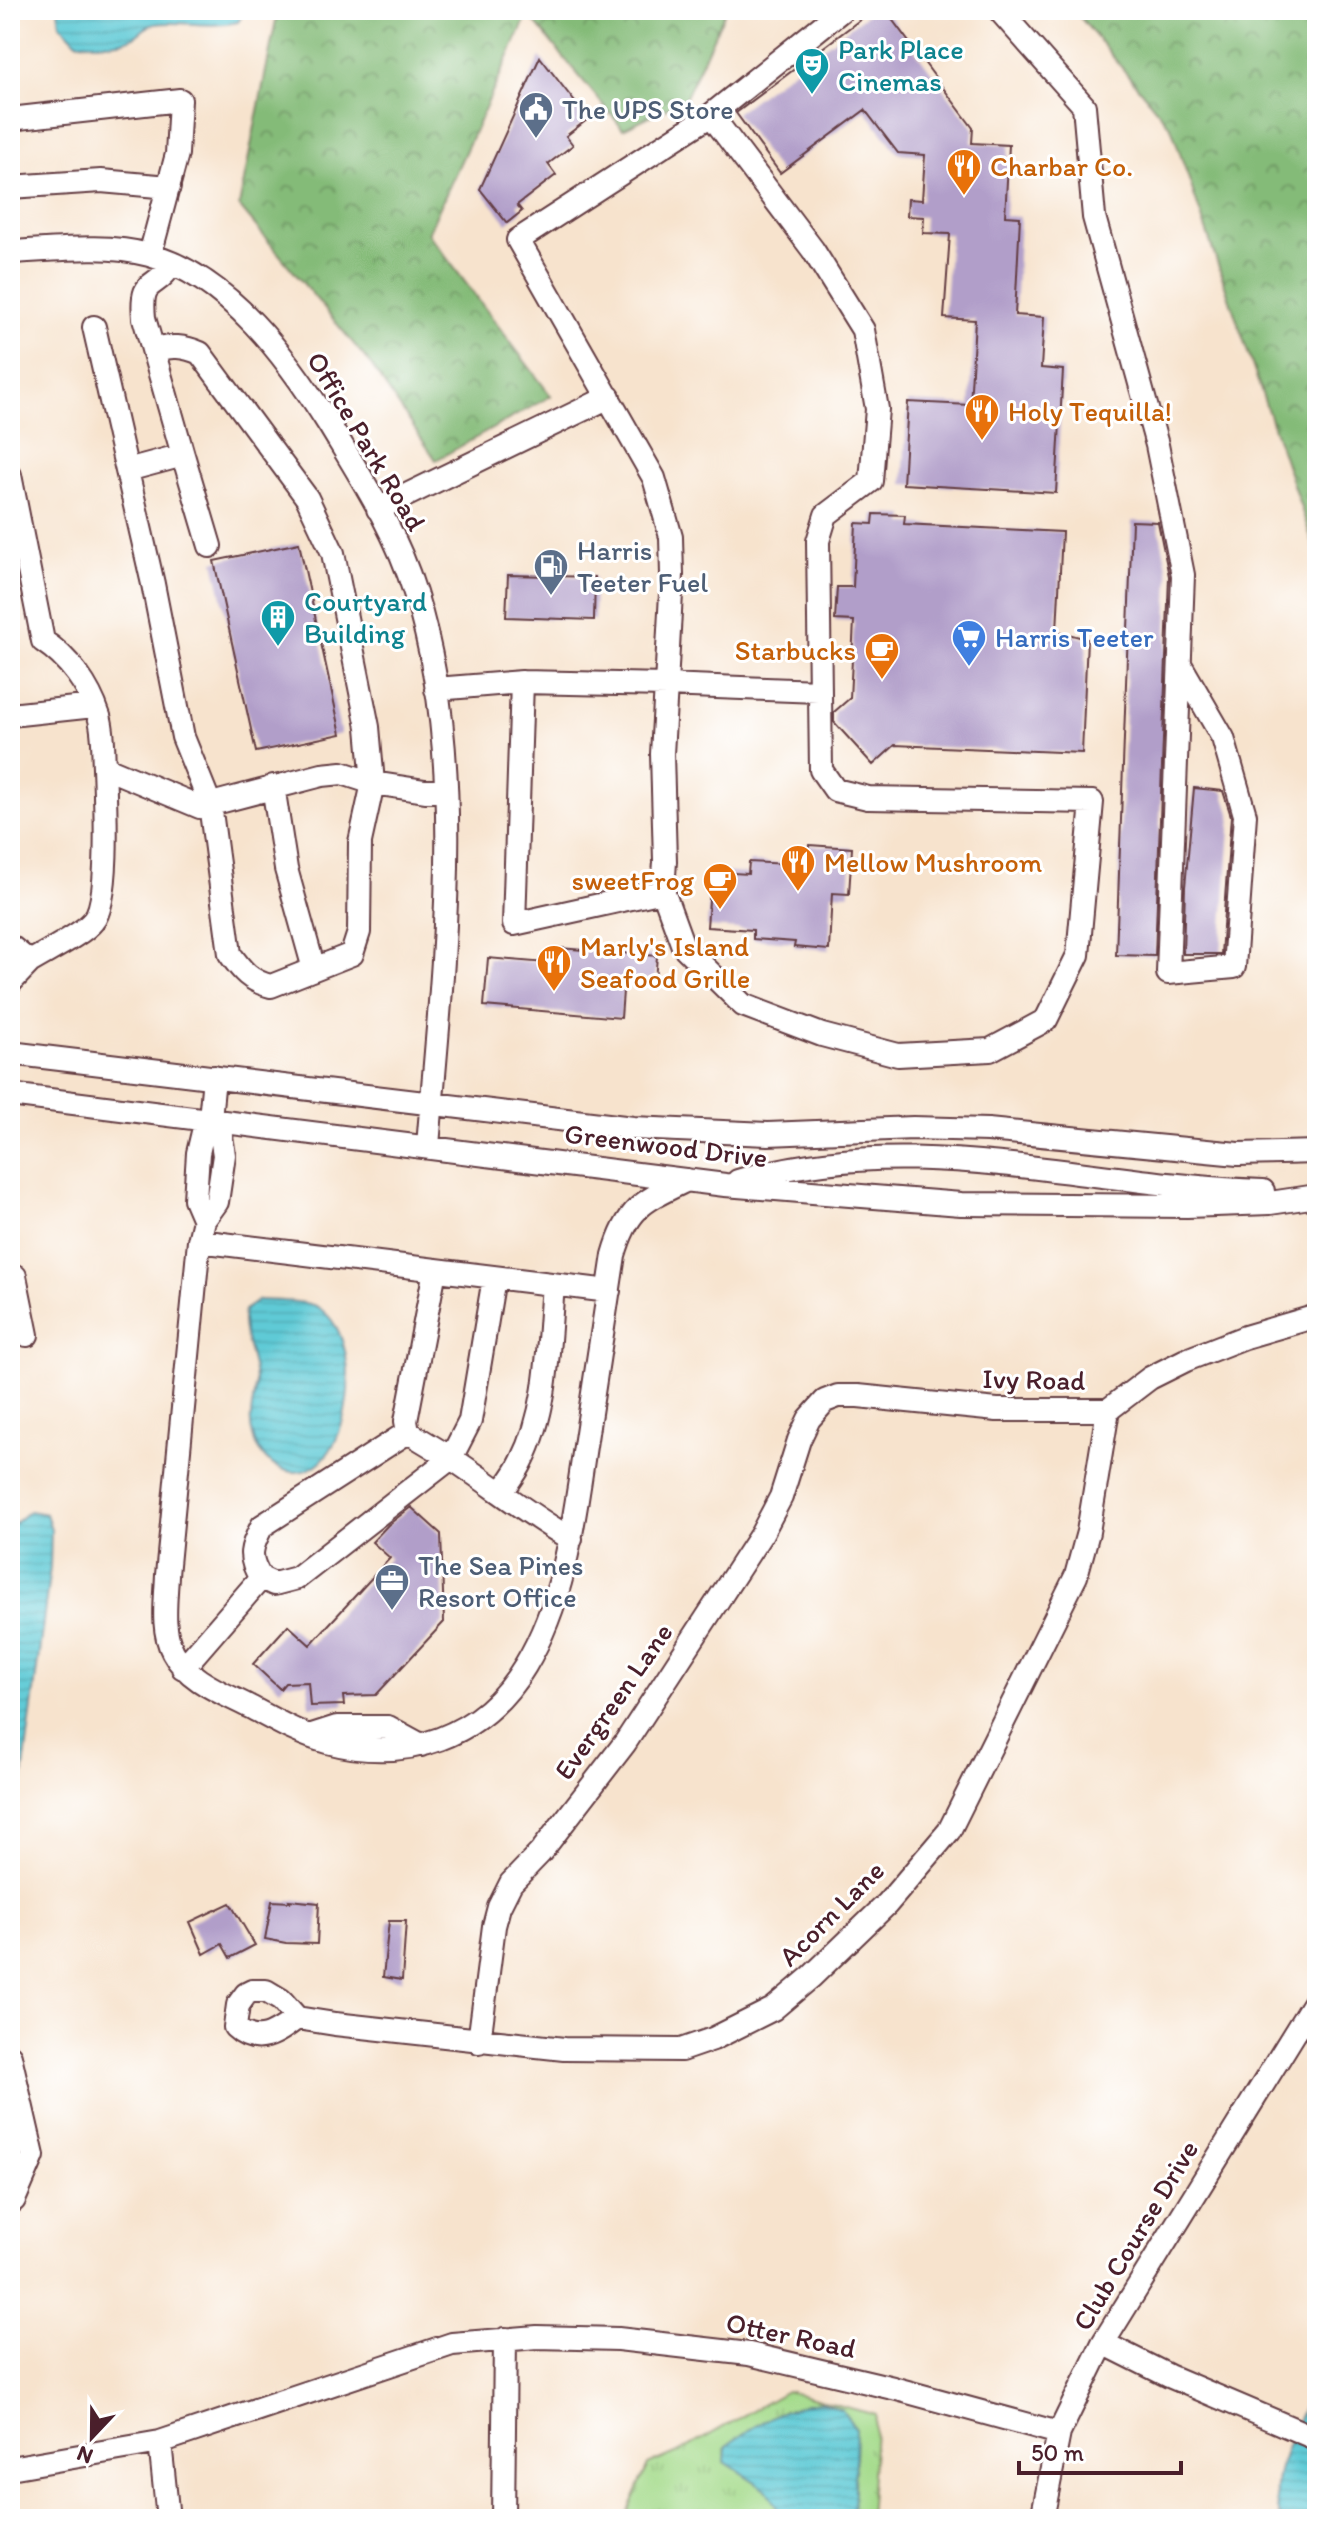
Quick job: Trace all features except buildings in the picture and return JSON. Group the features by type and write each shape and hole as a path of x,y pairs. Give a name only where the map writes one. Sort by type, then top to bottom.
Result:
{"street":[{"path":"711,115 813,250 854,312 863,330 877,409 871,481 826,515 818,541 821,770 835,790 868,798 1092,802 1078,955 1046,1020 990,1050 898,1055 822,1035 743,1005 683,946 663,891 662,754 672,575 671,537 654,478 518,240 711,115 842,10"},
{"path":"999,10 1084,106 1094,217 1157,445 1183,575 1168,973 1234,967 1245,815 1223,738 1180,664"},
{"path":"10,119 180,100 177,154 150,255"},
{"path":"10,187 19,184 101,181 169,187"},
{"name":"Office Park Road","path":"10,252 128,251 172,264 207,284 239,309 275,346 307,390 378,509 415,591 431,653 445,791 445,924 428,1146"},
{"path":"172,264 142,296 144,318 210,546"},
{"path":"94,327 153,584 183,737 210,804 230,954 242,972 257,983 271,986 352,954 359,932 360,842 373,783 368,727 333,553 307,498 200,353 186,347 169,346 154,350"},
{"path":"378,509 609,397"},
{"path":"127,470 183,455"},
{"path":"10,475 43,641 59,651 84,684 100,718 106,825 101,909 92,923 30,962 10,983"},
{"path":"436,689 522,682 818,691"},
{"path":"522,682 514,924 663,891"},
{"path":"10,715 94,706"},
{"path":"104,767 200,807 273,786 342,773 373,783 445,791"},
{"path":"273,786 286,869 314,969"},
{"path":"10,946 30,962"},
{"name":"Greenwood Drive","path":"10,1053 633,1128 768,1134 913,1128 1004,1132 1238,1154 1317,1152"},
{"path":"214,1077 210,1119 221,1136 224,1155 217,1202 202,1231 167,1575 166,1626 172,1651 183,1668 201,1682 309,1736 328,1742 370,1749 412,1748 453,1736 494,1707 525,1667 550,1617 571,1539 621,1231 633,1212 647,1200 687,1180"},
{"name":"Greenwood Drive","path":"10,1095 725,1185 961,1204 1187,1206 1270,1203 1317,1194"},
{"name":"Greenwood Drive","path":"725,1185 767,1172 820,1162 917,1158 1242,1190 1317,1194"},
{"path":"202,1231 435,1270 609,1291"},
{"path":"435,1270 406,1421 408,1432 502,1492 531,1516 571,1539"},
{"path":"15,1276 27,1335"},
{"path":"408,1432 262,1526 252,1545 252,1565 261,1578 274,1584 297,1578 451,1458 470,1421 494,1278"},
{"path":"502,1492 522,1462 538,1420 553,1285"},
{"name":"Ivy Road","path":"825,1401 838,1396 858,1396 997,1410 1108,1410 1150,1378 1186,1360 1245,1337 1317,1316"},
{"name":"Evergreen Lane","path":"479,2042 494,1926 511,1883 540,1853 625,1743 681,1658 762,1533 781,1497 809,1419 825,1401"},
{"name":"Acorn Lane","path":"297,2018 479,2042 564,2049 681,2050 773,2009 887,1904 949,1831 1076,1576 1088,1532 1108,1410"},
{"path":"183,1668 261,1578"},
{"name":"Club Course Drive","path":"1042,2519 1059,2433 1103,2343 1317,1997"},
{"path":"10,2056 33,2156 10,2203"},
{"name":"Otter Road","path":"10,2468 160,2442 452,2344 577,2336 749,2354 893,2388 1059,2433"},
{"path":"503,2519 505,2339"},
{"path":"1103,2343 1169,2376 1317,2439"},
{"path":"160,2442 168,2519"}],"green space":[{"path":"278,10 726,10 685,99 623,129 528,14 428,233 551,396 436,460 368,361 239,206"},
{"path":"1074,10 1317,10 1317,555 1171,127"},
{"path":"786,2391 876,2415 869,2519 628,2519 628,2511 648,2465 685,2449"}],"water":[{"path":"58,10 245,10 238,22 216,25 155,24 127,40 106,43 77,42 60,24"},
{"path":"259,1300 299,1302 319,1308 336,1327 345,1353 348,1383 345,1413 336,1440 321,1461 302,1471 279,1468 270,1463 254,1441 251,1422 254,1373 243,1319 244,1310"},
{"path":"29,1511 46,1514 51,1529 50,1568 22,1784 16,1795 10,1793 10,1527"},
{"path":"1317,2383 1317,2519 1281,2519 1277,2503 1279,2470 1310,2392"},
{"path":"822,2402 842,2410 856,2429 853,2519 783,2519 766,2489 725,2462 726,2446 783,2411"}],"place":[{"name":"Park Place Cinemas","path":"812,96"},
{"name":"The UPS Store","path":"536,140"},
{"name":"Charbar Co.","path":"964,197"},
{"name":"Holy Tequilla!","path":"982,442"},
{"name":"Harris Teeter Fuel","path":"551,597"},
{"name":"Courtyard Building","path":"278,648"},
{"name":"Harris Teeter","path":"969,668"},
{"name":"Starbucks","path":"882,681"},
{"name":"Mellow Mushroom","path":"798,893"},
{"name":"sweetFrog","path":"720,911"},
{"name":"Marly's Island Seafood Grille","path":"554,993"},
{"name":"The Sea Pines Resort Office","path":"392,1612"}]}
